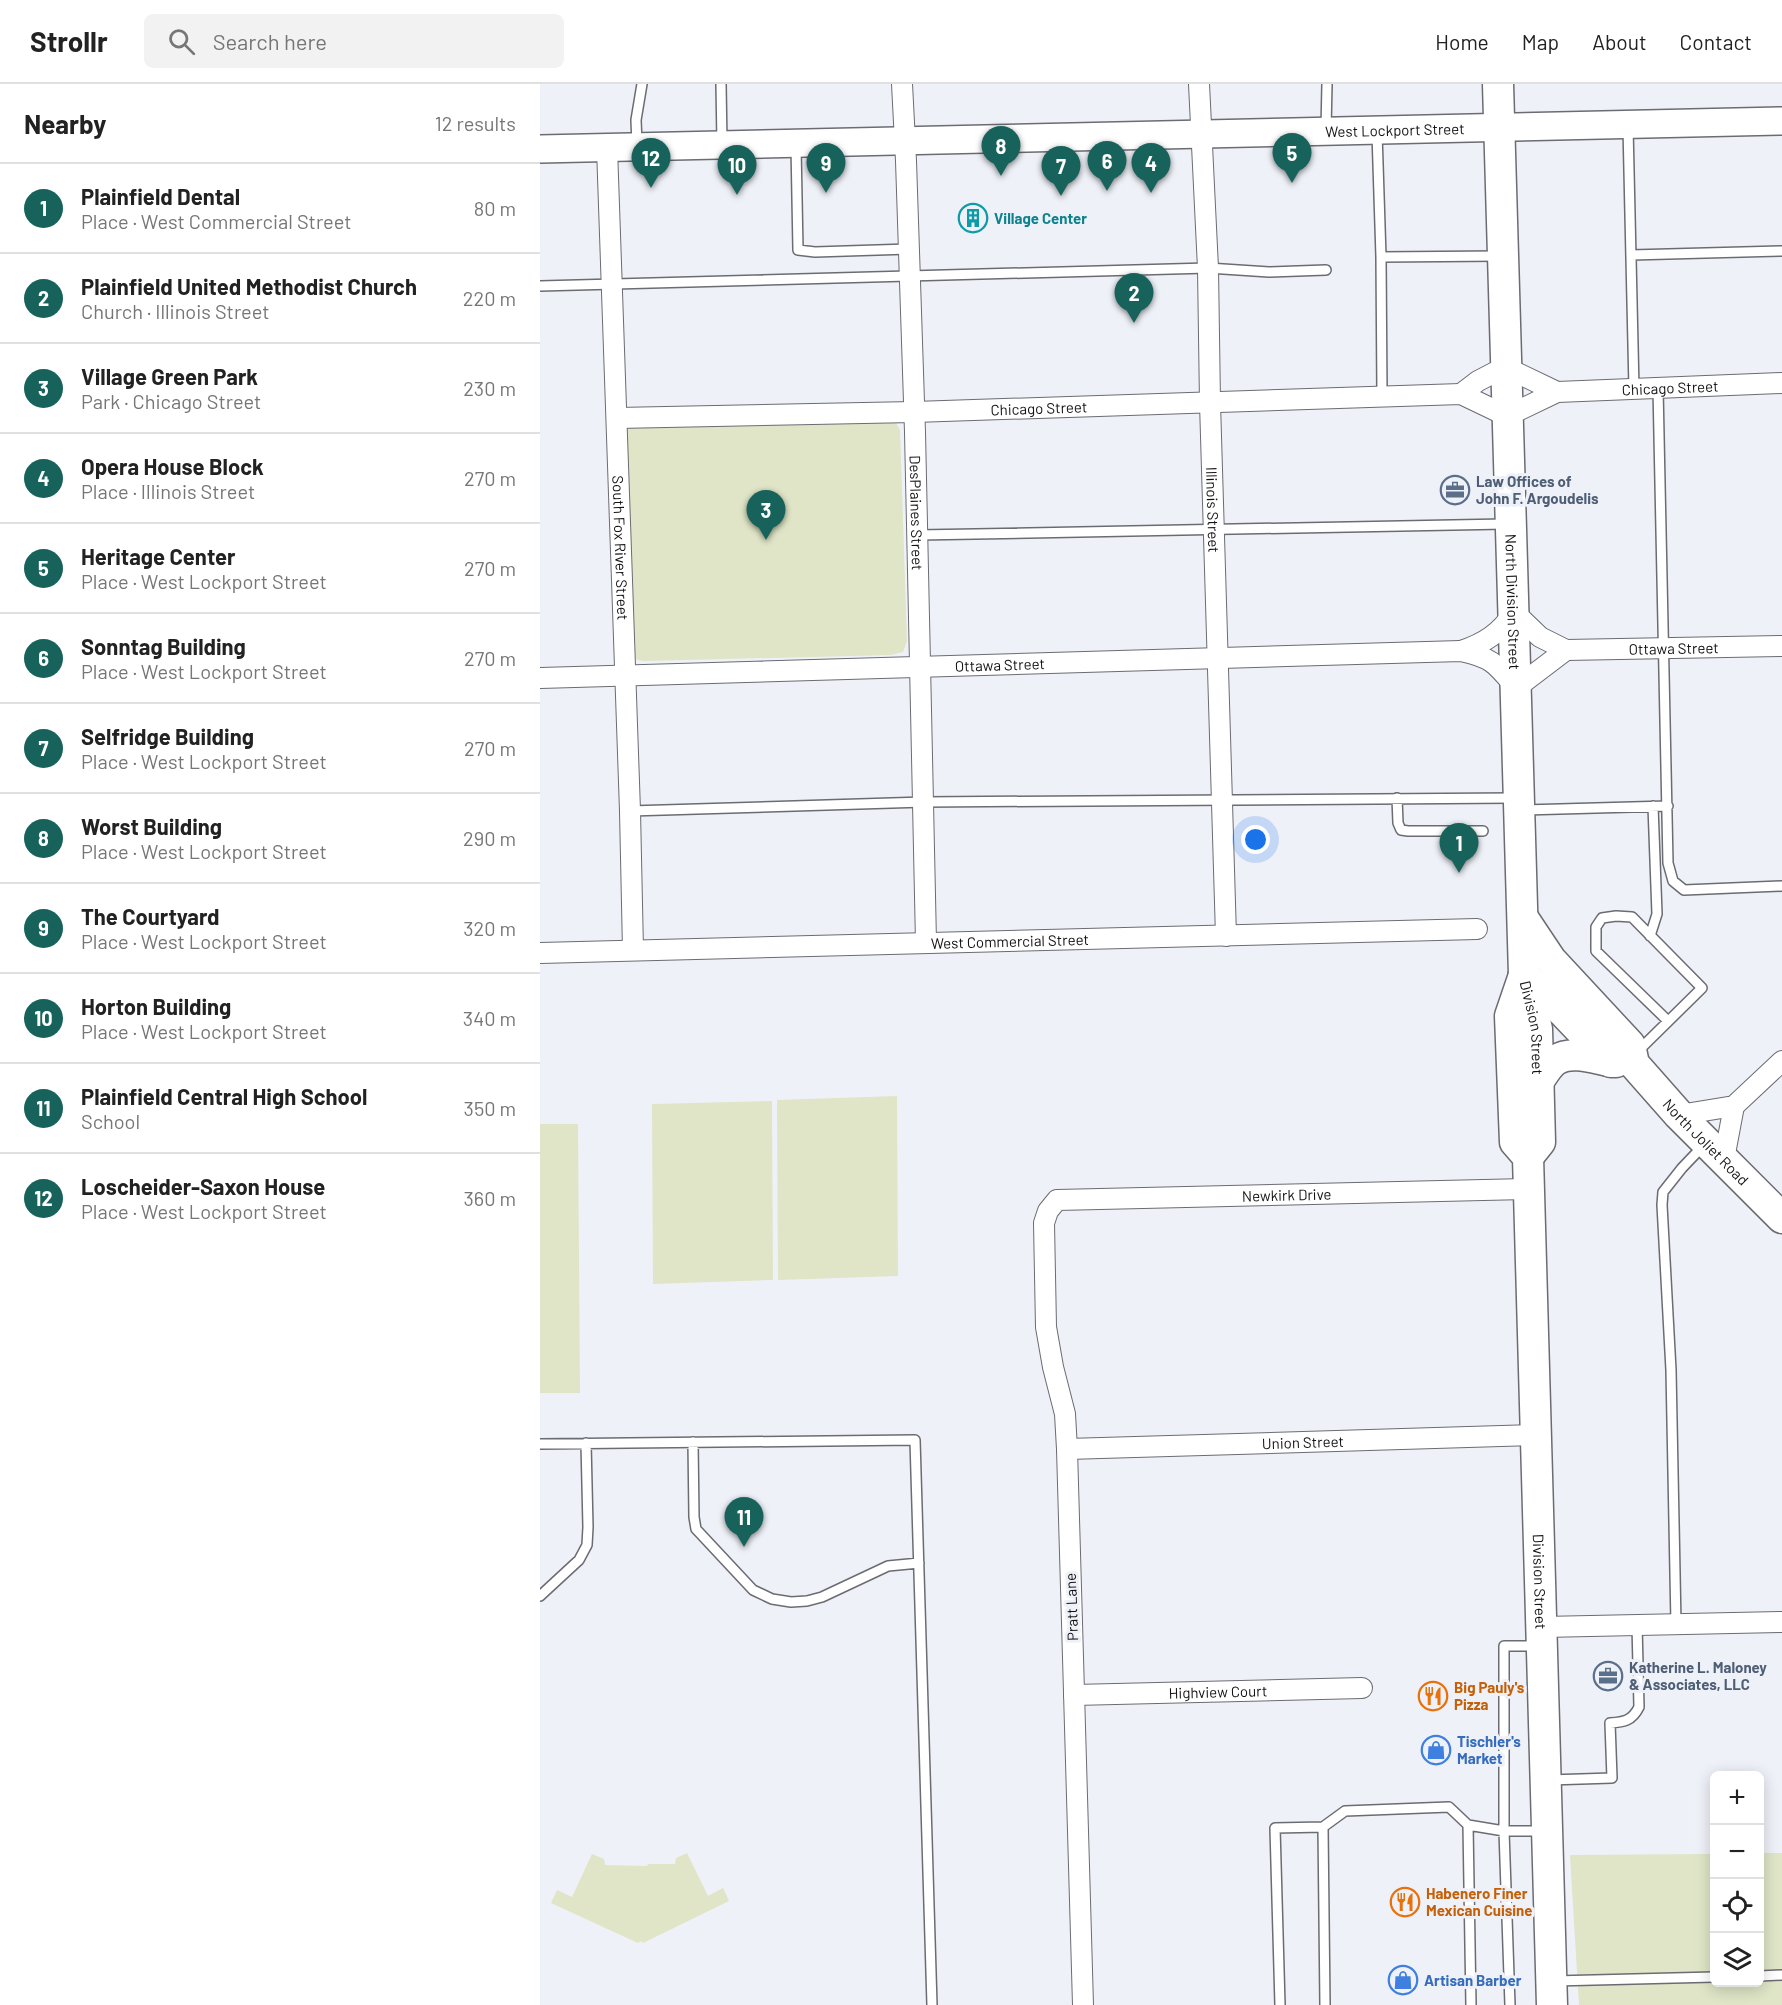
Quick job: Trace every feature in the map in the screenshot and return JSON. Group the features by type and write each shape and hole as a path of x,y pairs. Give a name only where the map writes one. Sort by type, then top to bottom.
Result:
{"main road":[{"name":"North Division Street","path":"1497,84 1524,975"},
{"name":"West Lockport Street","path":"540,149 1782,121"},
{"name":"North Joliet Road","path":"1523,918 1551,960 1630,1045 1626,1061"},
{"name":"North Joliet Road","path":"1524,975 1565,1014 1626,1061 1782,1218"},
{"name":"Division Street","path":"1524,975 1538,1029 1540,1142 1528,1157"},
{"name":"Division Street","path":"1524,975 1510,1016 1515,1142 1528,1157 1552,1993"},
{"path":"1538,1082 1558,1058 1584,1055 1626,1061"}],"street":[{"name":"DesPlaines Street","path":"902,84 918,535 926,942"},
{"name":"Illinois Street","path":"1199,84 1208,268 1213,529 1226,936"},
{"name":"South Fox River Street","path":"606,148 617,418 633,950"},
{"name":"Chicago Street","path":"1505,367 1557,392"},
{"path":"1461,394 1478,381 1505,367"},
{"name":"Chicago Street","path":"617,418 914,412 1461,394 1507,416 1557,392 1782,383"},
{"name":"Ottawa Street","path":"1461,651 1478,645 1495,635 1514,612 1539,637 1566,650 1782,646"},
{"path":"1516,688 1566,650"},
{"name":"Ottawa Street","path":"540,678 1461,651 1488,658 1497,665 1516,688"},
{"name":"West Commercial Street","path":"540,953 1477,929"},
{"path":"1715,1151 1734,1106 1782,1061"},
{"path":"1679,1115 1734,1106"},
{"name":"Newkirk Drive","path":"1048,1211 1056,1200 1529,1189"},
{"name":"Pratt Lane","path":"1048,1211 1044,1223 1046,1327 1065,1414 1067,1449 1083,2005"},
{"name":"Union Street","path":"1067,1449 1536,1435"},
{"path":"1543,1637 1637,1625 1782,1622"},
{"name":"Highview Court","path":"1074,1695 1362,1688"}],"lane":[{"path":"638,147 636,120 642,84"},
{"path":"721,84 722,145"},
{"path":"1326,132 1327,84"},
{"path":"1628,125 1634,389"},
{"path":"1377,130 1382,395"},
{"path":"795,144 798,250 815,252 909,249"},
{"path":"1631,255 1782,252"},
{"path":"1380,257 1502,256"},
{"path":"540,286 1208,268 1269,272 1326,270"},
{"path":"1658,388 1668,863 1673,881 1684,890 1782,886"},
{"path":"918,535 1511,524"},
{"path":"630,811 924,802 1397,798 1520,804 1668,806"},
{"path":"1397,798 1398,823 1401,830 1483,831"},
{"path":"1650,936 1657,914 1653,806"},
{"path":"1626,1061 1668,1022 1702,988 1632,917 1602,918 1596,927 1596,951 1668,1022"},
{"path":"1676,1624 1671,1370 1662,1205 1664,1192 1682,1168 1715,1151"},
{"path":"540,1444 915,1440 932,2005"},
{"path":"693,1442 696,1529 753,1590 772,1599 790,1602 807,1601 822,1597 888,1566 919,1563"},
{"path":"540,1596 579,1560 587,1545 586,1443"},
{"path":"1546,1780 1612,1778 1610,1724 1627,1721 1635,1715 1639,1707 1637,1625"},
{"path":"1509,2005 1504,1831 1504,1646 1543,1637"},
{"path":"1280,2005 1275,1828 1323,1827 1346,1811 1449,1807 1468,1825 1504,1831 1548,1831"},
{"path":"1468,1825 1471,2005"},
{"path":"1323,1827 1325,2005"},
{"path":"1764,1976 1782,1975"},
{"path":"1552,1993 1710,1977"}],"green space":[{"path":"895,421 900,430 907,641 903,652 891,655 645,661 633,656 625,438 627,428 632,425"},
{"path":"897,1096 898,1276 778,1280 777,1100"},
{"path":"772,1101 773,1280 653,1284 652,1104"},
{"path":"540,1124 578,1124 580,1393 540,1393"},
{"path":"687,1853 708,1896 723,1888 729,1901 643,1943 641,1941 638,1943 551,1903 557,1890 572,1897 592,1854 604,1859 605,1865 647,1866 648,1864 675,1864 676,1858"},
{"path":"1764,1853 1782,1853 1782,2005 1579,2005 1570,1855 1710,1854 1710,1987 1764,1987"}],"place":[{"name":"Worst Building","path":"1001,176"},
{"name":"Heritage Center","path":"1292,183"},
{"name":"Loscheider-Saxon House","path":"651,188"},
{"name":"Sonntag Building","path":"1107,191"},
{"name":"The Courtyard","path":"826,193"},
{"name":"Opera House Block","path":"1151,193"},
{"name":"Horton Building","path":"737,195"},
{"name":"Selfridge Building","path":"1061,196"},
{"name":"Village Center","path":"973,218"},
{"name":"Plainfield United Methodist Church","path":"1134,323"},
{"name":"Law Offices of John F. Argoudelis","path":"1455,490"},
{"name":"Village Green Park","path":"766,540"},
{"name":"Plainfield Dental","path":"1459,873"},
{"name":"Plainfield Central High School","path":"744,1547"},
{"name":"Katherine L. Maloney & Associates, LLC","path":"1608,1676"},
{"name":"Big Pauly's Pizza","path":"1433,1696"},
{"name":"Tischler's Market","path":"1436,1750"},
{"name":"Habenero Finer Mexican Cuisine","path":"1405,1902"},
{"name":"Artisan Barber","path":"1403,1980"}]}
